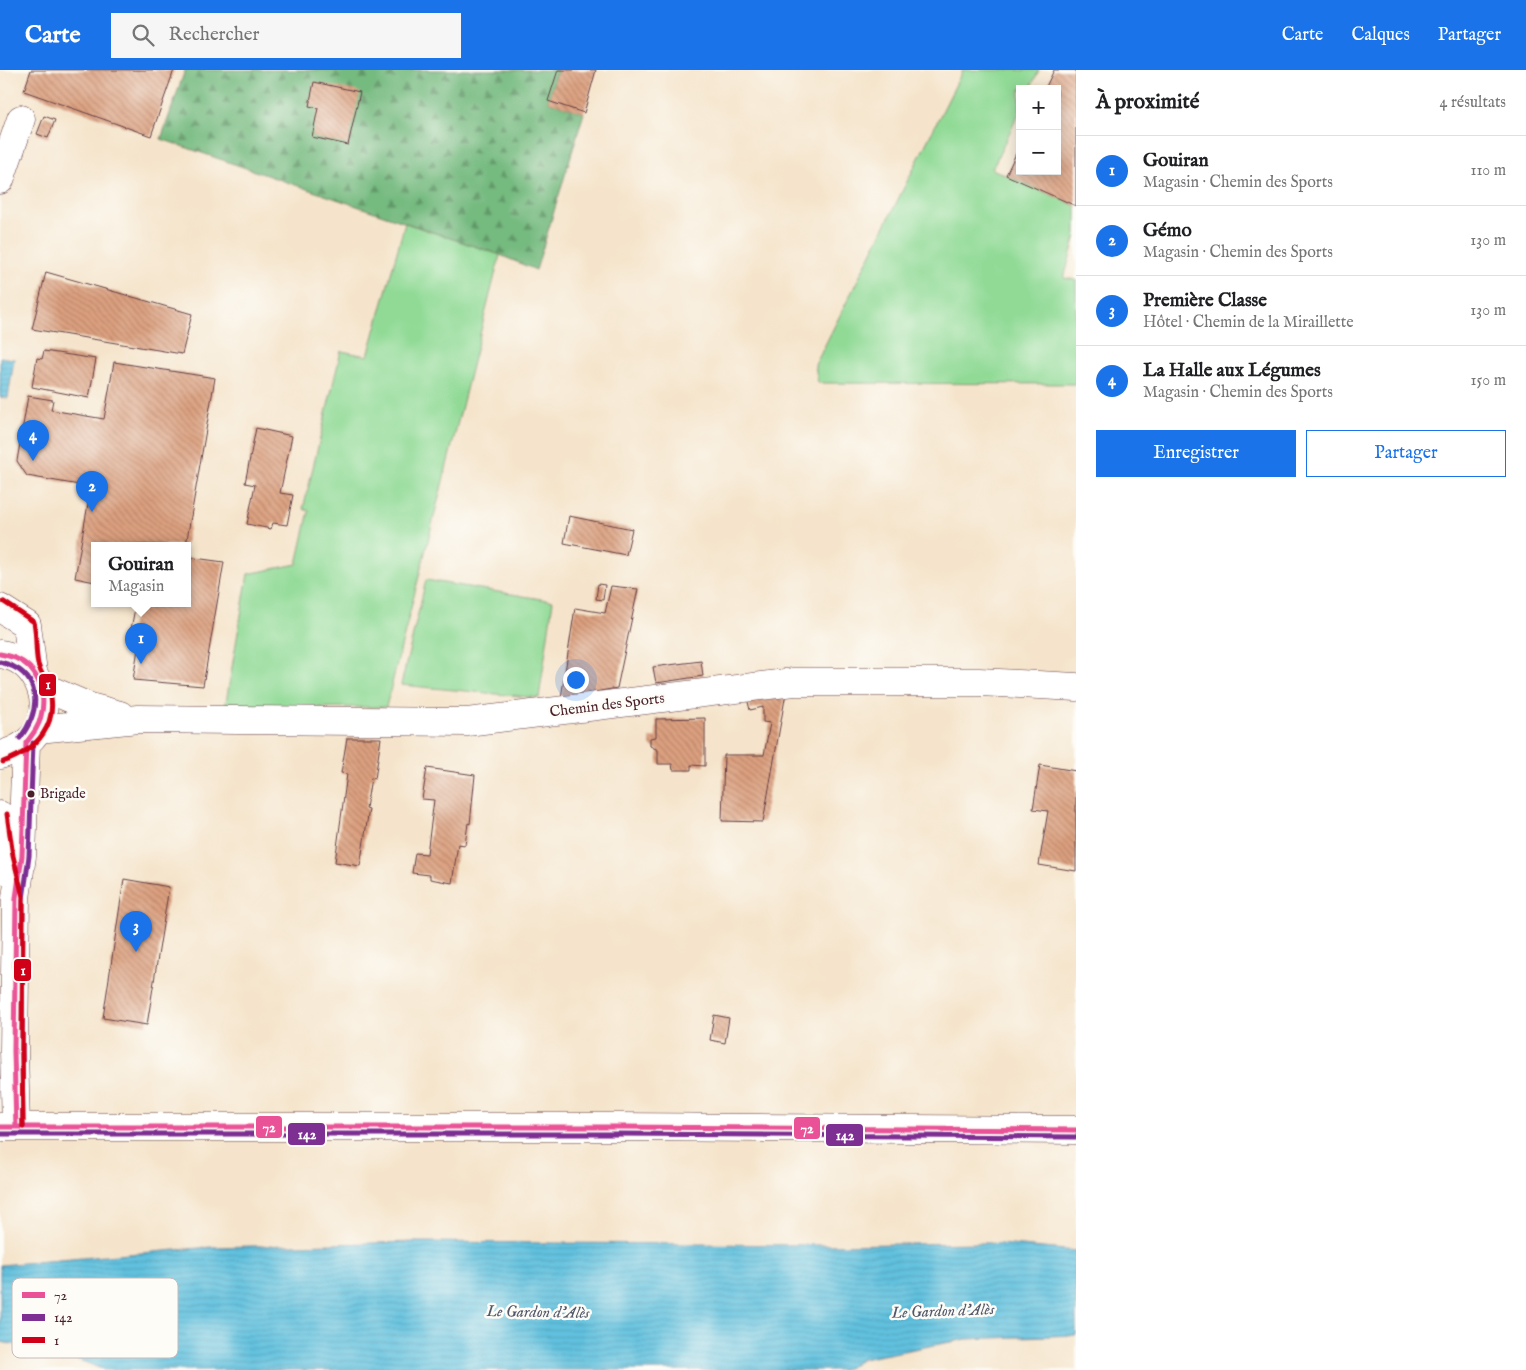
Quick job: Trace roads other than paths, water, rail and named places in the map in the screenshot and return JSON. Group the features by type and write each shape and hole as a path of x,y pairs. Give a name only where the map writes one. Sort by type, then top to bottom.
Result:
{"main road":[{"path":"0,180 21,119"},
{"path":"0,608 26,625 37,679 44,701 43,715 32,736 22,856 16,898 14,1051 8,1127 627,1127 1076,1130"},
{"name":"Chemin des Sports","path":"0,654 21,661 37,679 90,707 138,720"},
{"name":"Chemin des Sports","path":"32,736 138,720 467,722 794,682 979,682 1076,687"},
{"path":"0,755 13,751 32,736"},
{"path":"0,815 6,857 16,898"}],"water":[{"path":"0,357 14,359 8,398 0,397"},
{"name":"Le Gardon d'Alès","path":"415,1242 821,1245 989,1243 1076,1251 1076,1335 966,1339 862,1359 844,1370 104,1370 72,1358 178,1358 178,1278 12,1278 12,1344 0,1342 0,1265 211,1247"}],"place":[{"name":"La Halle aux Légumes","path":"33,461"},
{"name":"Gémo","path":"92,512"},
{"name":"Gouiran","path":"141,664"},
{"name":"Brigade","path":"31,794"},
{"name":"Première Classe","path":"136,952"}]}
